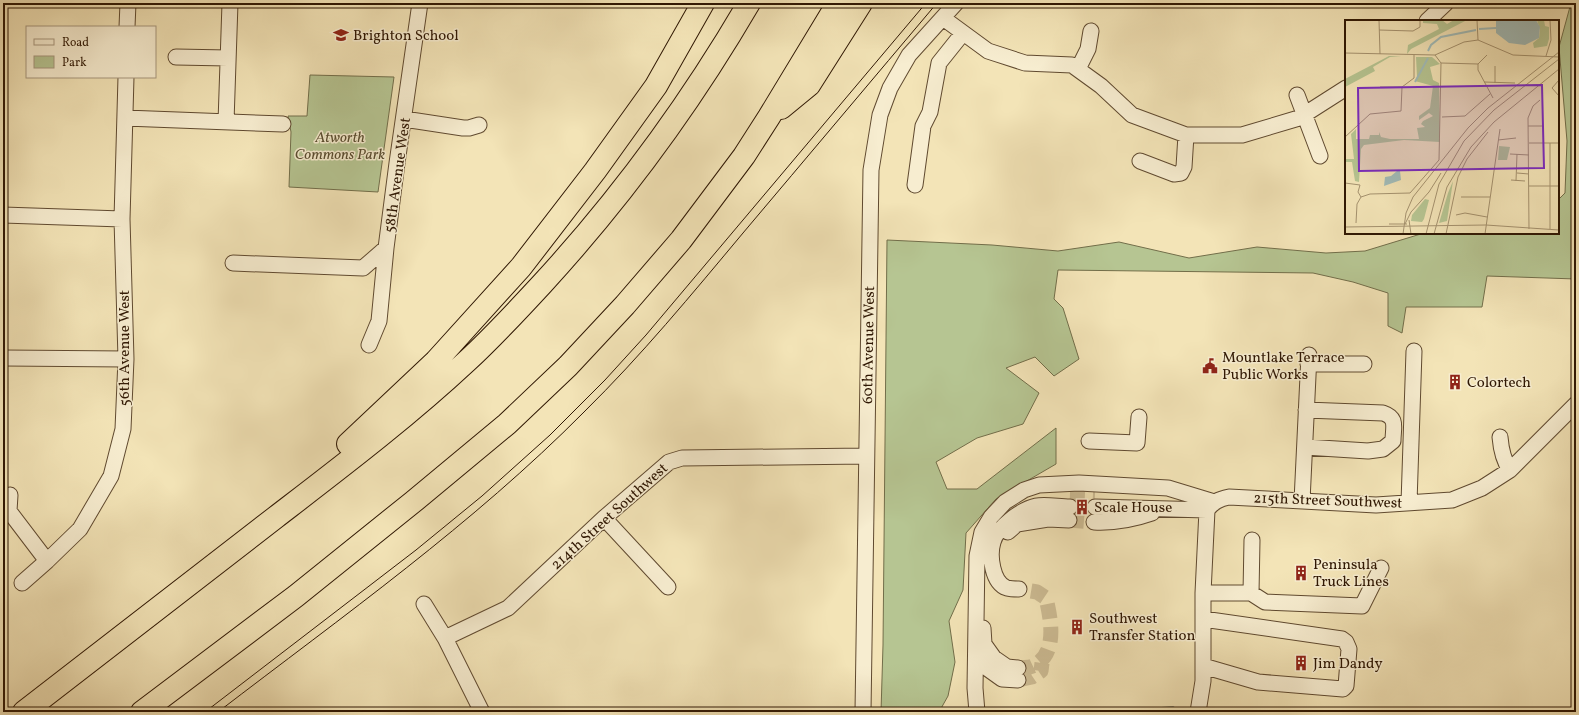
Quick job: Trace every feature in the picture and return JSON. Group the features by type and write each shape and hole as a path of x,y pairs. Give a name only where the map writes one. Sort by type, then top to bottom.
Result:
{"highway":[{"path":"255,534 436,361 521,267 596,171 656,86 702,3"},
{"path":"24,712 368,446 467,361 516,313 572,251 619,194 660,140 724,45 749,3"},
{"path":"142,712 296,596 413,502 507,424 568,366 620,311 681,240 744,156 838,3"},
{"path":"769,117 810,85 861,3"}],"street":[{"path":"127,26 128,3"},
{"path":"226,122 230,3"},
{"name":"58th Avenue West","path":"369,345 379,321 386,248 420,3"},
{"name":"60th Avenue West","path":"863,712 871,170 880,115 890,88 909,56 956,3"},
{"path":"1429,20 1446,3"},
{"path":"943,18 988,51 1025,63 1077,65 1132,115 1186,135 1242,135 1299,118 1345,89"},
{"path":"1077,65 1088,49 1091,31"},
{"path":"916,185 923,126 930,112 939,62 963,33"},
{"path":"176,56 228,58"},
{"name":"56th Avenue West","path":"22,583 80,529 111,476 123,429 126,359 122,219 126,78"},
{"path":"1298,96 1320,156"},
{"path":"125,118 283,124"},
{"path":"404,119 463,128 479,125"},
{"path":"1140,161 1174,174 1181,173 1184,167 1186,135"},
{"path":"3,215 122,219"},
{"path":"233,263 363,268 386,248"},
{"path":"1409,503 1414,351"},
{"path":"4,358 126,359"},
{"path":"1302,501 1309,360 1364,364"},
{"name":"215th Street Southwest","path":"1189,494 1095,508 1110,522 1129,521 1161,510 1211,506 1222,498 1229,497 1376,505 1452,500 1482,488 1510,470 1576,404"},
{"path":"1305,447 1368,451 1383,449 1393,441 1393,420 1390,415 1382,413 1306,410"},
{"path":"1089,441 1137,443 1139,418"},
{"path":"1500,437 1504,462 1510,470"},
{"name":"214th Street Southwest","path":"444,638 508,608 604,518 662,466 669,462 682,458 866,456"},
{"path":"977,712 975,688 977,556 982,532 991,517 1005,502 1024,490 1039,485 1057,483 1168,488 1189,494 1211,506 1203,593 1203,681 1198,712 1211,712"},
{"path":"976,652 988,669 1002,679 1018,674 994,658 984,644 983,556 991,529 1011,506 1028,495 1055,492 1070,506 1037,506 1022,512 1006,523 993,542 992,565 998,581 1007,588 1019,589"},
{"path":"10,495 9,512 47,561"},
{"path":"604,518 668,586"},
{"path":"1251,593 1252,540"},
{"path":"1203,593 1251,593 1265,602 1362,606 1381,568"},
{"path":"424,604 444,638 482,712"},
{"path":"1203,618 1342,640 1346,642 1349,649 1346,686 1343,689 1258,682 1203,666"}],"green space":[{"path":"1571,3 1576,3 1576,279 1487,276 1482,307 1406,307 1402,333 1388,326 1388,293 1353,282 1313,273 1058,270 1054,299 1063,308 1079,359 1054,376 1035,357 1006,368 1039,393 1023,424 977,438 936,462 947,489 977,489 1056,428 1056,464 996,499 966,533 963,590 949,621 955,662 948,696 939,712 881,712 887,240 992,245 1058,251 1119,242 1189,258 1257,247 1326,253 1365,251 1421,234 1559,234 1559,199 1565,193 1567,141 1559,47"},
{"name":"Atworth Commons Park","path":"310,75 394,77 378,192 289,187 291,132 288,116 307,116"}],"waterway":[{"path":"1152,712 1158,709 1173,708"}],"tunnel":[{"path":"1070,493 1095,494"},
{"path":"1070,507 1095,507"},
{"path":"1069,520 1094,522"},
{"path":"1018,668 1031,667 1041,661 1046,653 1051,636 1050,616 1046,598 1037,592 1019,589"},
{"path":"1018,680 1032,677 1041,671 1042,663"}],"tram line":[{"path":"205,712 416,550 482,496 550,435 605,380 646,335 926,3"},
{"path":"218,712 452,531 498,493 584,412 626,369 705,279 937,3"}],"place":[{"name":"Brighton School","path":"341,35"},
{"name":"Mountlake Terrace Public Works","path":"1210,366"},
{"name":"Colortech","path":"1455,382"},
{"name":"Scale House","path":"1082,507"},
{"name":"Peninsula Truck Lines","path":"1301,573"},
{"name":"Southwest Transfer Station","path":"1077,627"},
{"name":"Jim Dandy","path":"1301,663"}]}
